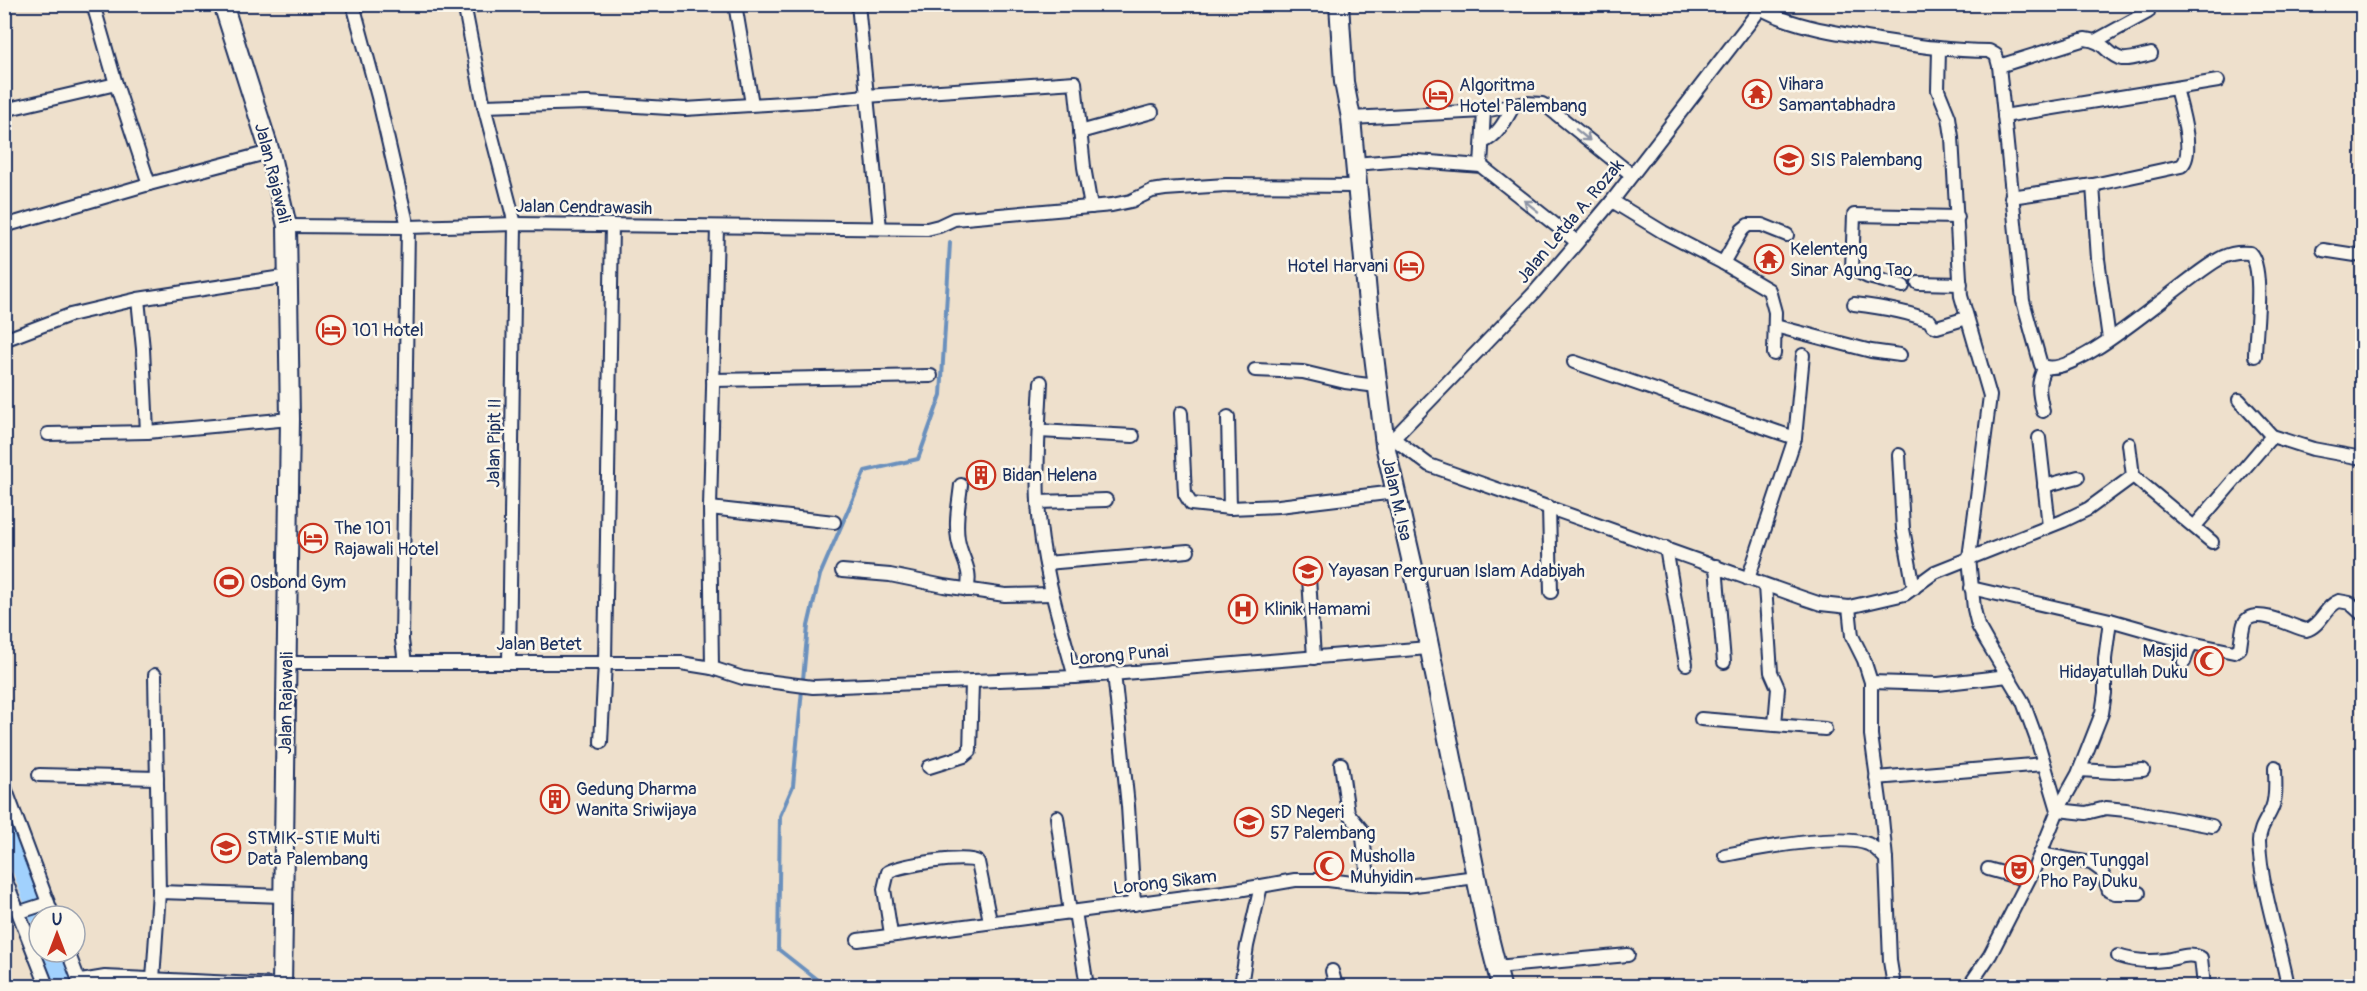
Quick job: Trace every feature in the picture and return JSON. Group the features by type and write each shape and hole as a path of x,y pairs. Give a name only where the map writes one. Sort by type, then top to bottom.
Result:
{"main road":[{"name":"Jalan Rajawali","path":"222,4 270,152 287,225 291,419 282,986"},
{"name":"Jalan M. Isa","path":"1339,4 1344,82 1351,118 1377,386 1389,442 1395,492 1413,567 1428,648 1501,987"}],"street":[{"path":"93,4 116,84 149,184"},
{"path":"353,4 378,97 408,227 402,640 405,663"},
{"path":"465,5 481,4"},
{"path":"735,4 752,104"},
{"path":"858,4 880,228"},
{"name":"Jalan Pipit II","path":"465,5 484,106 515,224 508,663"},
{"path":"1762,7 1778,17 1805,26 1939,50 1989,51 1996,55 2023,301 2038,359 2045,368"},
{"name":"Jalan Letda A. Rozak","path":"1389,442 1534,293 1612,201 1762,7"},
{"path":"1999,66 2085,39 2097,40 2148,12"},
{"path":"2097,40 2114,55 2124,59 2151,54"},
{"path":"1939,50 1936,83 1949,117 1958,218 1961,296 1988,386 1990,403 1970,558 1971,588 1978,626 2023,702 2058,810"},
{"path":"2004,116 2218,81"},
{"path":"484,106 587,104 685,109 816,102 866,96 1075,82 1091,207"},
{"path":"4,110 116,84"},
{"path":"2011,196 2093,186 2150,174 2185,163 2188,147 2176,88"},
{"path":"1351,118 1484,111 1534,103 1549,108 1632,175"},
{"path":"1483,141 1491,138 1497,132 1514,105"},
{"path":"1481,166 1484,111"},
{"path":"1080,132 1152,112"},
{"path":"4,226 270,152"},
{"path":"1354,164 1405,160 1481,166 1577,242"},
{"name":"Jalan Cendrawasih","path":"287,225 408,227 515,224 927,229 954,219 1124,203 1152,191 1165,189 1226,185 1356,186"},
{"path":"2093,186 2098,259 2109,339"},
{"path":"1612,201 1663,232 1769,290 1775,312 1774,354"},
{"path":"1903,286 1868,277 1852,269 1854,215 1958,218"},
{"path":"601,742 605,662 612,225"},
{"path":"1723,263 1742,230 1748,225 1762,225 1787,235"},
{"path":"712,668 710,507 717,226"},
{"path":"2323,250 2362,256"},
{"path":"2045,368 2056,368 2085,356 2143,315 2196,273 2234,253 2250,253 2256,266 2258,284 2254,356"},
{"path":"4,340 70,315 138,299 289,276"},
{"path":"1918,282 1961,284"},
{"path":"138,299 147,432"},
{"path":"1854,304 1881,307 1921,317 1937,327 1968,318"},
{"path":"1775,327 1871,351 1900,355"},
{"path":"1748,579 1795,438 1803,355"},
{"path":"1574,362 1795,438"},
{"path":"2043,411 2038,387 2039,377 2045,368"},
{"path":"1255,370 1303,372 1345,382 1377,386"},
{"path":"713,380 931,376"},
{"path":"1041,382 1038,502 1052,594 1075,678"},
{"path":"2240,400 2272,436 2313,449 2362,458"},
{"path":"1181,413 1187,499 1195,505 1230,508 1279,506 1395,492"},
{"path":"1228,417 1230,508"},
{"path":"48,434 147,432 291,419"},
{"path":"1039,431 1133,436"},
{"path":"2195,526 2272,436"},
{"path":"2039,438 2049,526"},
{"path":"1389,442 1429,465 1716,566 1765,586 1821,604 1849,607 1905,594 1935,572 2088,509 2133,476"},
{"path":"2129,444 2133,476 2212,542"},
{"path":"1899,455 1904,529 1914,588"},
{"path":"2044,486 2078,477"},
{"path":"961,485 957,516 958,536 960,549 969,571 967,590"},
{"path":"1038,502 1106,500"},
{"path":"710,507 834,522"},
{"path":"1549,507 1551,592"},
{"path":"1666,548 1686,664"},
{"path":"1046,563 1130,554 1188,551"},
{"path":"1716,566 1724,662"},
{"path":"842,571 890,575 1005,595 1052,594"},
{"path":"1309,578 1314,658"},
{"path":"1765,586 1771,672 1778,688 1775,724"},
{"path":"1971,588 2234,652 2240,648 2244,623 2252,616 2283,621 2306,630 2314,626 2324,613 2339,601 2350,603 2362,614"},
{"path":"1849,607 1852,636 1864,660 1871,682 1870,735 1886,859 1890,961 1894,987"},
{"path":"1969,987 1990,955 2028,880 2058,810 2079,770 2102,713 2110,620"},
{"path":"2184,662 2191,643"},
{"name":"Lorong Punai","path":"790,686 972,683 1075,678 1428,648"},
{"name":"Jalan Betet","path":"287,663 681,663 790,686"},
{"path":"1114,673 1128,806 1134,904"},
{"path":"153,979 159,892 155,675"},
{"path":"1871,682 1926,685 2008,676"},
{"path":"929,767 964,756 970,751 972,683"},
{"path":"1701,719 1825,729"},
{"path":"1341,764 1348,813 1362,830 1369,885"},
{"path":"1876,778 2044,764"},
{"path":"2275,767 2274,800 2263,823 2259,844 2267,893 2288,987"},
{"path":"2079,770 2114,772 2143,770"},
{"path":"39,775 157,778"},
{"path":"4,785 45,904"},
{"path":"2058,810 2086,813 2106,808 2126,810 2212,826"},
{"path":"1057,817 1087,987"},
{"path":"1725,855 1765,848 1841,840 1870,845 1886,859"},
{"path":"2040,854 2091,863 2102,871 2109,891 2139,893"},
{"path":"891,934 884,890 888,872 904,866 963,858 975,859 978,862 990,921"},
{"path":"1988,869 2003,871 2028,880"},
{"path":"4,876 47,987"},
{"name":"Lorong Sikam","path":"858,940 1310,879 1407,886 1476,877"},
{"path":"1241,987 1247,946 1261,886"},
{"path":"159,892 283,896"},
{"path":"4,918 27,910"},
{"path":"2118,956 2132,961 2164,960 2193,954 2201,957 2204,987"},
{"path":"1496,967 1628,955"},
{"path":"73,964 81,984 102,977 282,986"},
{"path":"1332,971 1335,987"}],"waterway":[{"path":"825,986 778,949 780,816 793,786 808,626 820,575 865,471 918,459 941,395 950,243"},
{"path":"4,818 36,904"},
{"path":"56,964 62,986"}],"place":[{"name":"Vihara Samantabhadra","path":"1757,94"},
{"name":"Algoritma Hotel Palembang","path":"1438,95"},
{"name":"SIS Palembang","path":"1789,160"},
{"name":"Kelenteng Sinar Agung Tao","path":"1769,259"},
{"name":"Hotel Harvani","path":"1409,266"},
{"name":"101 Hotel","path":"331,330"},
{"name":"Bidan Helena","path":"981,475"},
{"name":"The 101 Rajawali Hotel","path":"313,538"},
{"name":"Yayasan Perguruan Islam Adabiyah","path":"1308,571"},
{"name":"Osbond Gym","path":"229,582"},
{"name":"Klinik Hamami","path":"1243,609"},
{"name":"Masjid Hidayatullah Duku","path":"2209,661"},
{"name":"Gedung Dharma Wanita Sriwijaya","path":"555,799"},
{"name":"SD Negeri 57 Palembang","path":"1249,822"},
{"name":"STMIK-STIE Multi Data Palembang","path":"226,848"},
{"name":"Musholla Muhyidin","path":"1329,866"},
{"name":"Orgen Tunggal Pho Pay Duku","path":"2019,870"}]}
